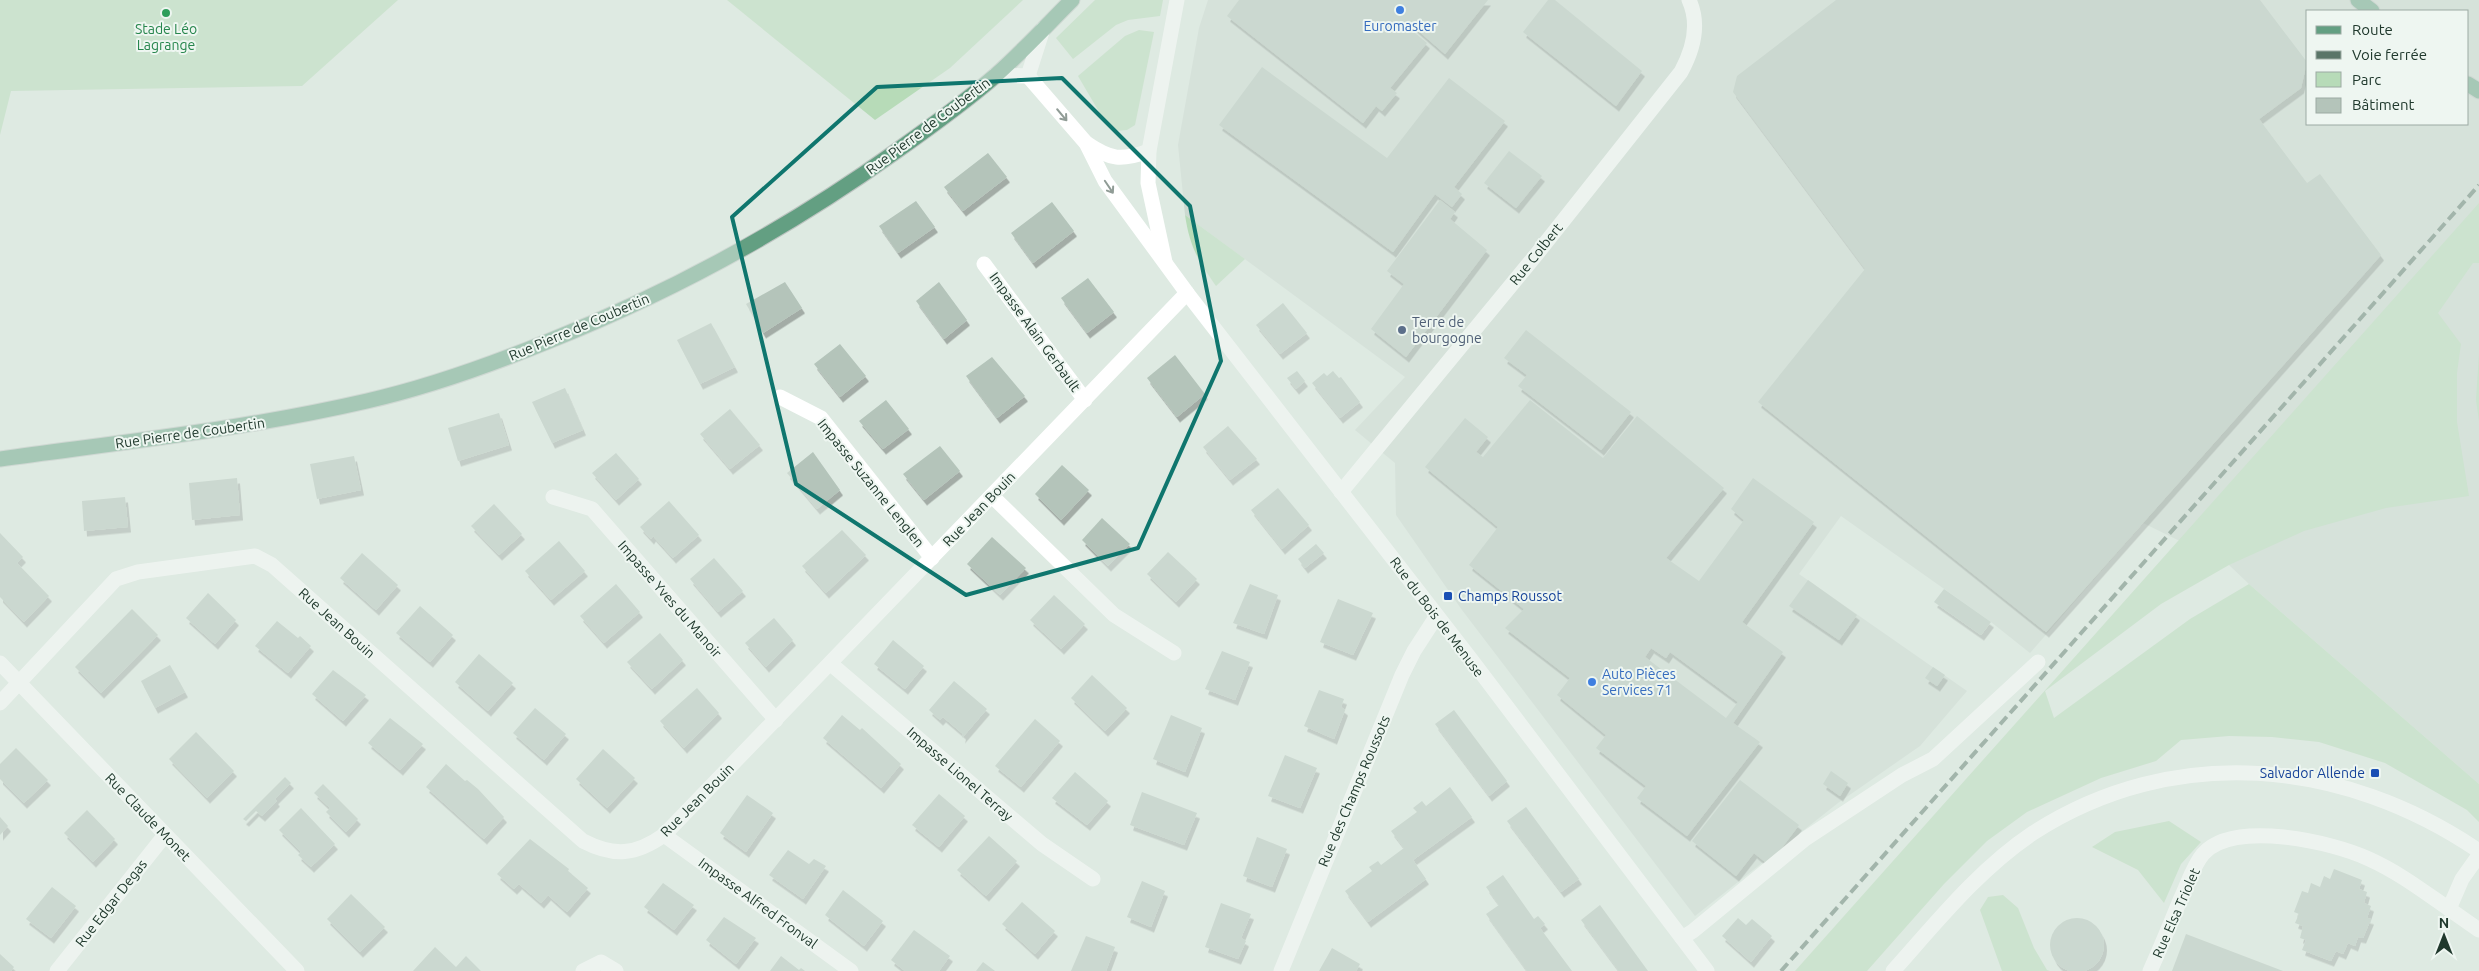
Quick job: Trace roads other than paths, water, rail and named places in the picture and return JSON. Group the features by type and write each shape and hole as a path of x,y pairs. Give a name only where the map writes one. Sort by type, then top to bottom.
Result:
{"main road":[{"name":"Rue Pierre de Coubertin","path":"0,459 273,421 370,401 492,364 639,304 775,232 851,184 920,135 996,75 1072,0"},
{"path":"2358,0 2371,10"}],"street":[{"name":"Rue du Bois de Menuse","path":"1165,264 1163,245 1154,220 1148,183 1149,151 1177,0"},
{"name":"Rue Colbert","path":"1341,492 1536,255 1681,72 1690,56 1695,34 1692,8 1689,0"},
{"path":"996,75 1028,76 1043,29"},
{"name":"Rue du Bois de Menuse","path":"1028,76 1086,143 1105,181 1165,264 1707,971"},
{"name":"Rue du Bois de Menuse","path":"1086,143 1114,158 1129,158 1149,151"},
{"name":"Impasse Alain Gerbault","path":"984,264 1085,400"},
{"name":"Rue Jean Bouin","path":"20,684 116,579 138,572 256,556 272,565 583,841 600,850 616,852 633,851 649,846 664,835 776,720 1187,293"},
{"name":"Impasse Suzanne Lenglen","path":"780,397 821,418 932,558"},
{"path":"992,496 1114,615 1174,653"},
{"name":"Impasse Yves du Manoir","path":"553,497 592,510 776,720"},
{"name":"Rue des Champs Roussots","path":"1281,971 1402,675 1414,651 1436,617"},
{"path":"1682,938 1805,839 1902,775 1933,759 2038,662"},
{"name":"Rue Claude Monet","path":"0,663 296,971"},
{"name":"Impasse Lionel Terray","path":"830,664 1042,844 1093,878"},
{"path":"0,703 20,684"},
{"path":"1893,971 1951,907 1990,868 2033,834 2071,812 2120,793 2159,781 2239,772 2274,773 2343,785 2413,811 2448,830 2479,851"},
{"name":"Rue Edgar Degas","path":"57,971 165,835"},
{"name":"Impasse Alfred Fronval","path":"664,835 851,971"},
{"name":"Rue Elsa Triolet","path":"2150,971 2193,870 2203,854 2216,843 2230,838 2262,836 2333,844 2369,858 2396,873 2479,930"},
{"path":"2449,909 2462,879 2479,855"},
{"path":"583,971 601,962 616,971"}],"railway":[{"path":"1781,971 2479,185"}],"place":[{"name":"Euromaster","path":"1400,10"},
{"name":"Stade Léo Lagrange","path":"166,13"},
{"name":"Terre de bourgogne","path":"1402,330"},
{"name":"Champs Roussot","path":"1448,596"},
{"name":"Auto Pièces Services 71","path":"1592,682"},
{"name":"Salvador Allende","path":"2375,773"}]}
